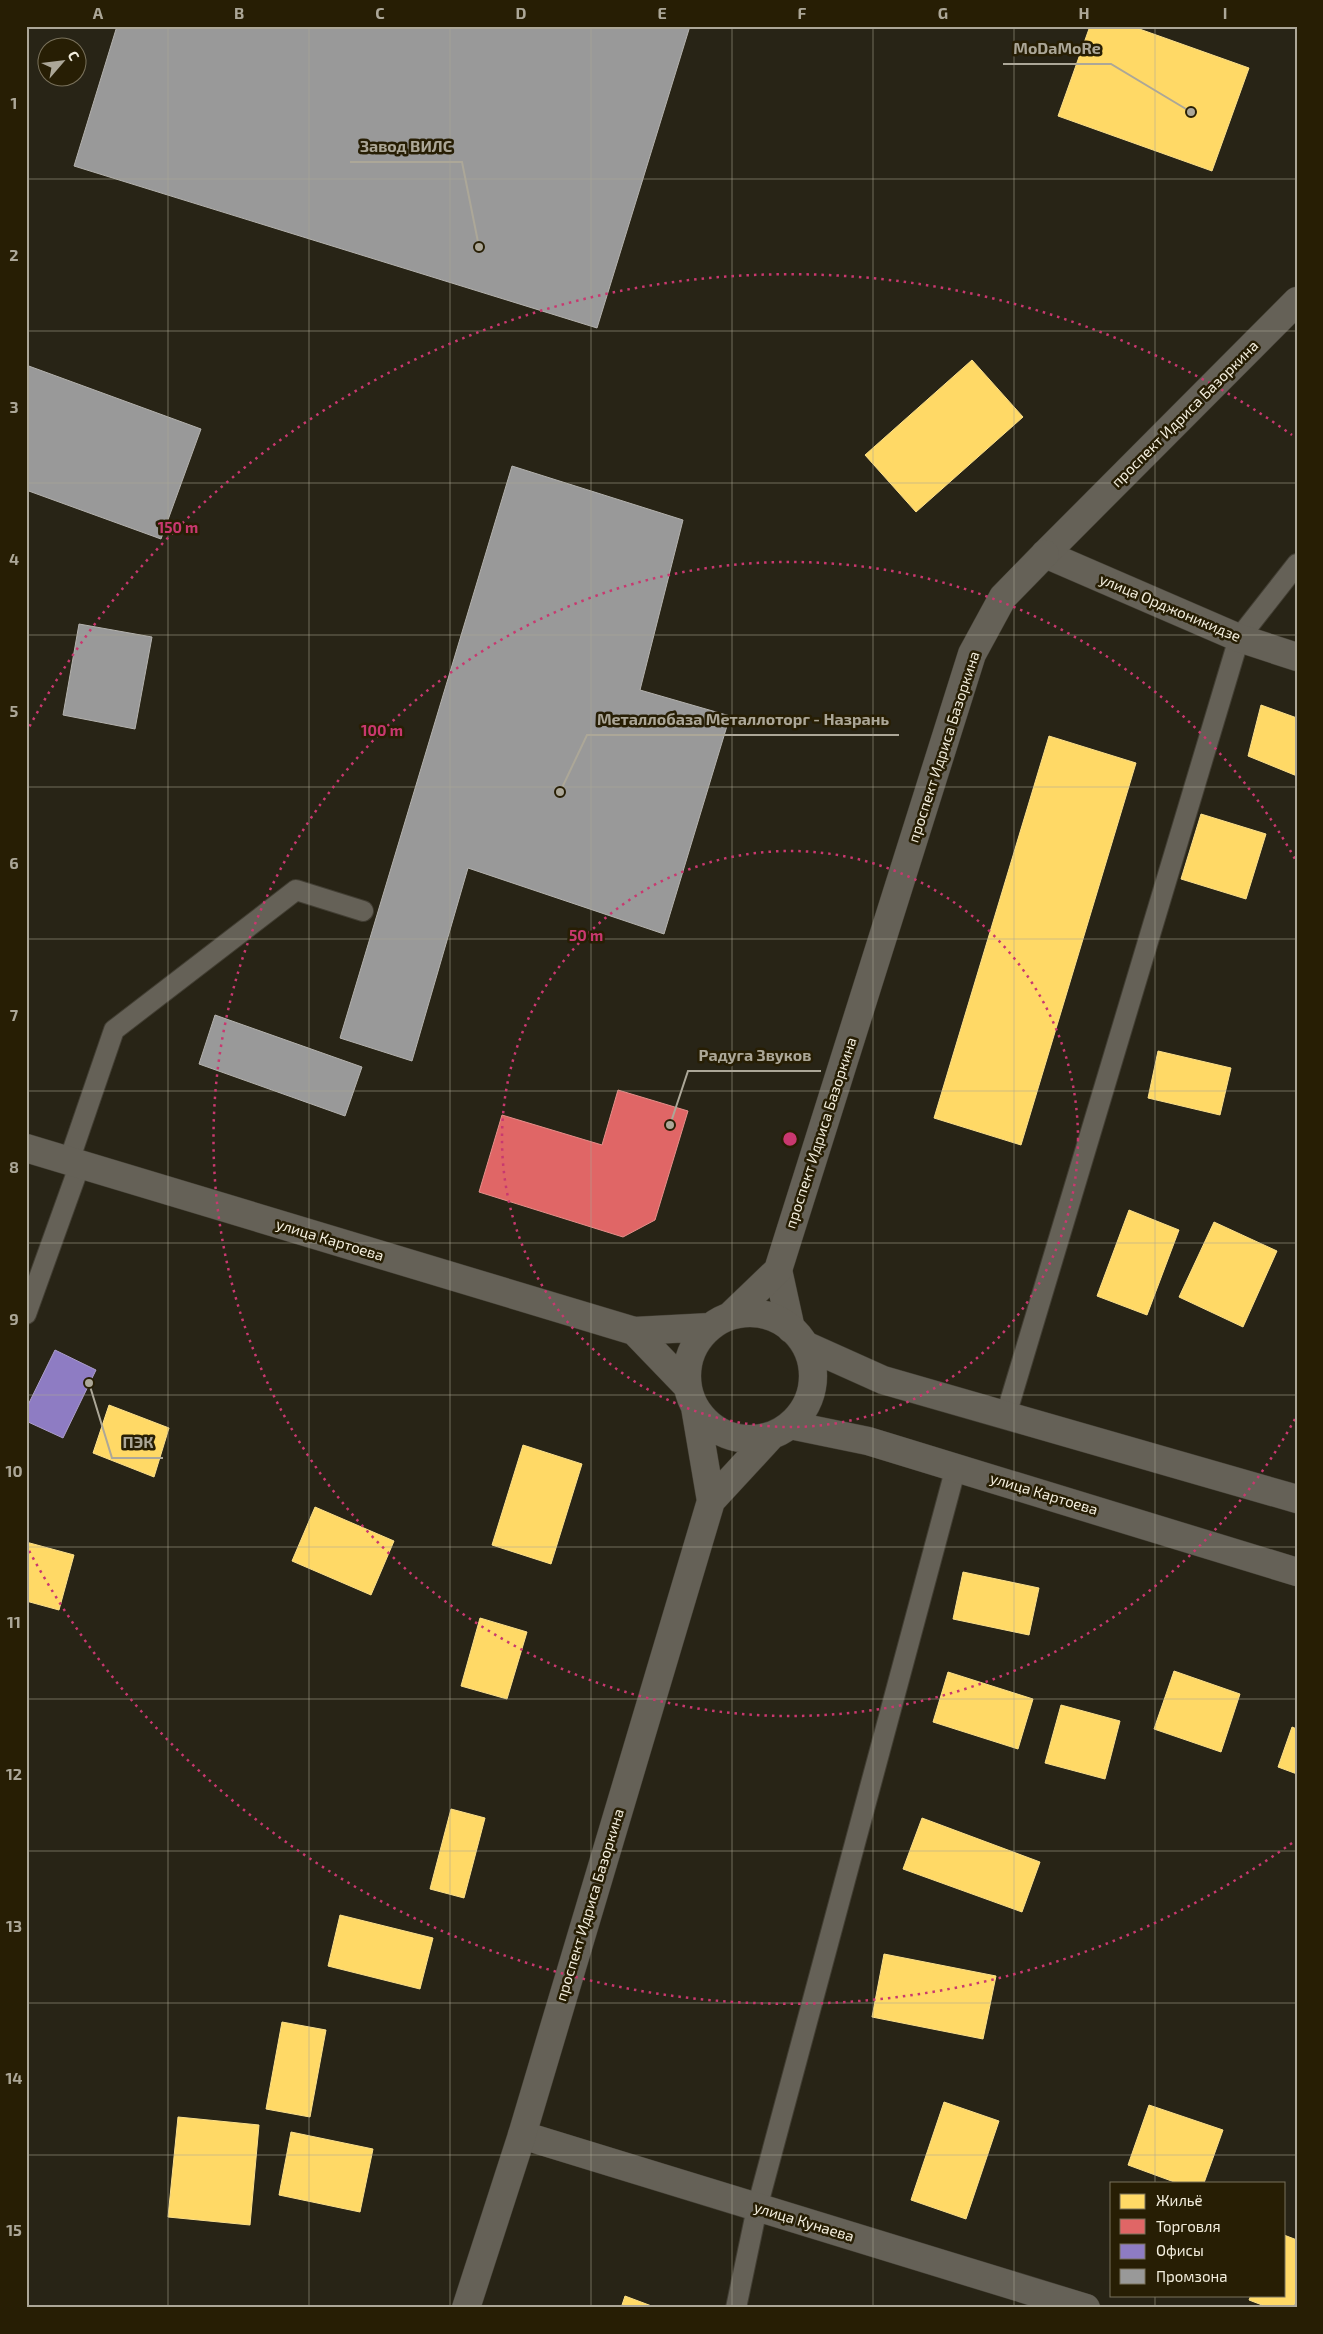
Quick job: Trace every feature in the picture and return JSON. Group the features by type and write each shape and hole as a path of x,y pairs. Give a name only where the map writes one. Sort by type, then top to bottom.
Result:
{"main road":[{"name":"проспект Идриса Базоркина","path":"720,1322 778,1270 972,654 1003,596 1297,301"},
{"name":"улица Орджоникидзе","path":"1045,554 1239,638 1297,657"},
{"name":"улица Картоева","path":"26,1148 634,1331 720,1322"},
{"path":"778,1270 798,1337 812,1367 812,1388 804,1409 780,1431 749,1440 728,1435 708,1424 691,1396 688,1364 695,1343 720,1322 751,1313 772,1317 798,1337 883,1380 1297,1499"},
{"name":"улица Картоева","path":"634,1331 691,1396"},
{"name":"проспект Идриса Базоркина","path":"466,2308 522,2135 711,1501 691,1396"},
{"name":"проспект Идриса Базоркина","path":"711,1501 780,1431"},
{"name":"улица Картоева","path":"780,1431 868,1441 1297,1572"},
{"name":"улица Кунаева","path":"522,2135 1086,2308"}],"lane":[{"path":"1006,1415 1239,638 1297,564"},
{"path":"26,1314 114,1030 296,890 363,912"},
{"path":"736,2308 757,2208 956,1467"}],"building: Жильё":[{"path":"1090,26 1131,26 1249,68 1212,171 1058,116"},
{"path":"972,360 1023,417 916,512 865,455"},
{"path":"1261,705 1297,718 1297,776 1248,756"},
{"path":"1049,736 1136,763 1021,1145 934,1118"},
{"path":"1201,814 1266,834 1246,899 1181,879"},
{"path":"1158,1051 1231,1068 1220,1115 1148,1098"},
{"path":"1129,1210 1179,1230 1147,1315 1097,1296"},
{"path":"1214,1222 1277,1251 1243,1327 1179,1297"},
{"path":"109,1405 169,1428 154,1477 93,1453"},
{"path":"523,1445 582,1464 551,1564 492,1545"},
{"path":"315,1507 394,1541 371,1595 292,1561"},
{"path":"26,1542 74,1555 59,1610 26,1601"},
{"path":"963,1572 1039,1588 1029,1635 953,1619"},
{"path":"480,1618 527,1632 507,1699 461,1686"},
{"path":"1174,1671 1240,1694 1221,1752 1154,1729"},
{"path":"948,1672 1033,1699 1018,1749 933,1722"},
{"path":"1061,1705 1120,1721 1105,1779 1045,1763"},
{"path":"1292,1727 1297,1729 1297,1774 1278,1767"},
{"path":"451,1809 485,1818 464,1898 430,1889"},
{"path":"922,1818 1040,1862 1022,1912 903,1869"},
{"path":"340,1915 433,1938 420,1989 328,1966"},
{"path":"884,1954 996,1976 983,2039 872,2017"},
{"path":"282,2022 326,2030 310,2117 266,2109"},
{"path":"944,2102 999,2121 966,2219 911,2200"},
{"path":"1149,2105 1223,2130 1204,2182 1174,2182 1128,2165"},
{"path":"178,2117 259,2125 250,2225 168,2217"},
{"path":"291,2132 373,2149 360,2212 279,2195"},
{"path":"1286,2236 1297,2240 1297,2297 1293,2308 1270,2308 1249,2300 1251,2296 1286,2296"},
{"path":"625,2296 657,2308 621,2308"}],"building: Торговля":[{"path":"618,1090 688,1111 655,1220 623,1237 479,1192 502,1115 602,1145"}],"building: Офисы":[{"path":"55,1350 96,1370 63,1438 26,1421 26,1409"}],"building: Промзона":[{"path":"117,26 690,26 597,328 74,166"},
{"path":"26,365 201,429 161,539 26,490"},
{"path":"512,466 683,520 640,690 730,716 664,934 468,868 412,1061 340,1038"},
{"path":"79,624 152,637 135,729 63,715"},
{"path":"215,1015 362,1067 345,1116 199,1064"}],"place":[{"name":"MoDaMoRe","path":"1191,112"},
{"name":"Завод ВИЛС","path":"479,247"},
{"name":"Металлобаза Металлоторг - Назрань","path":"560,792"},
{"name":"Радуга Звуков","path":"670,1125"},
{"name":"ПЭК","path":"89,1383"}]}
